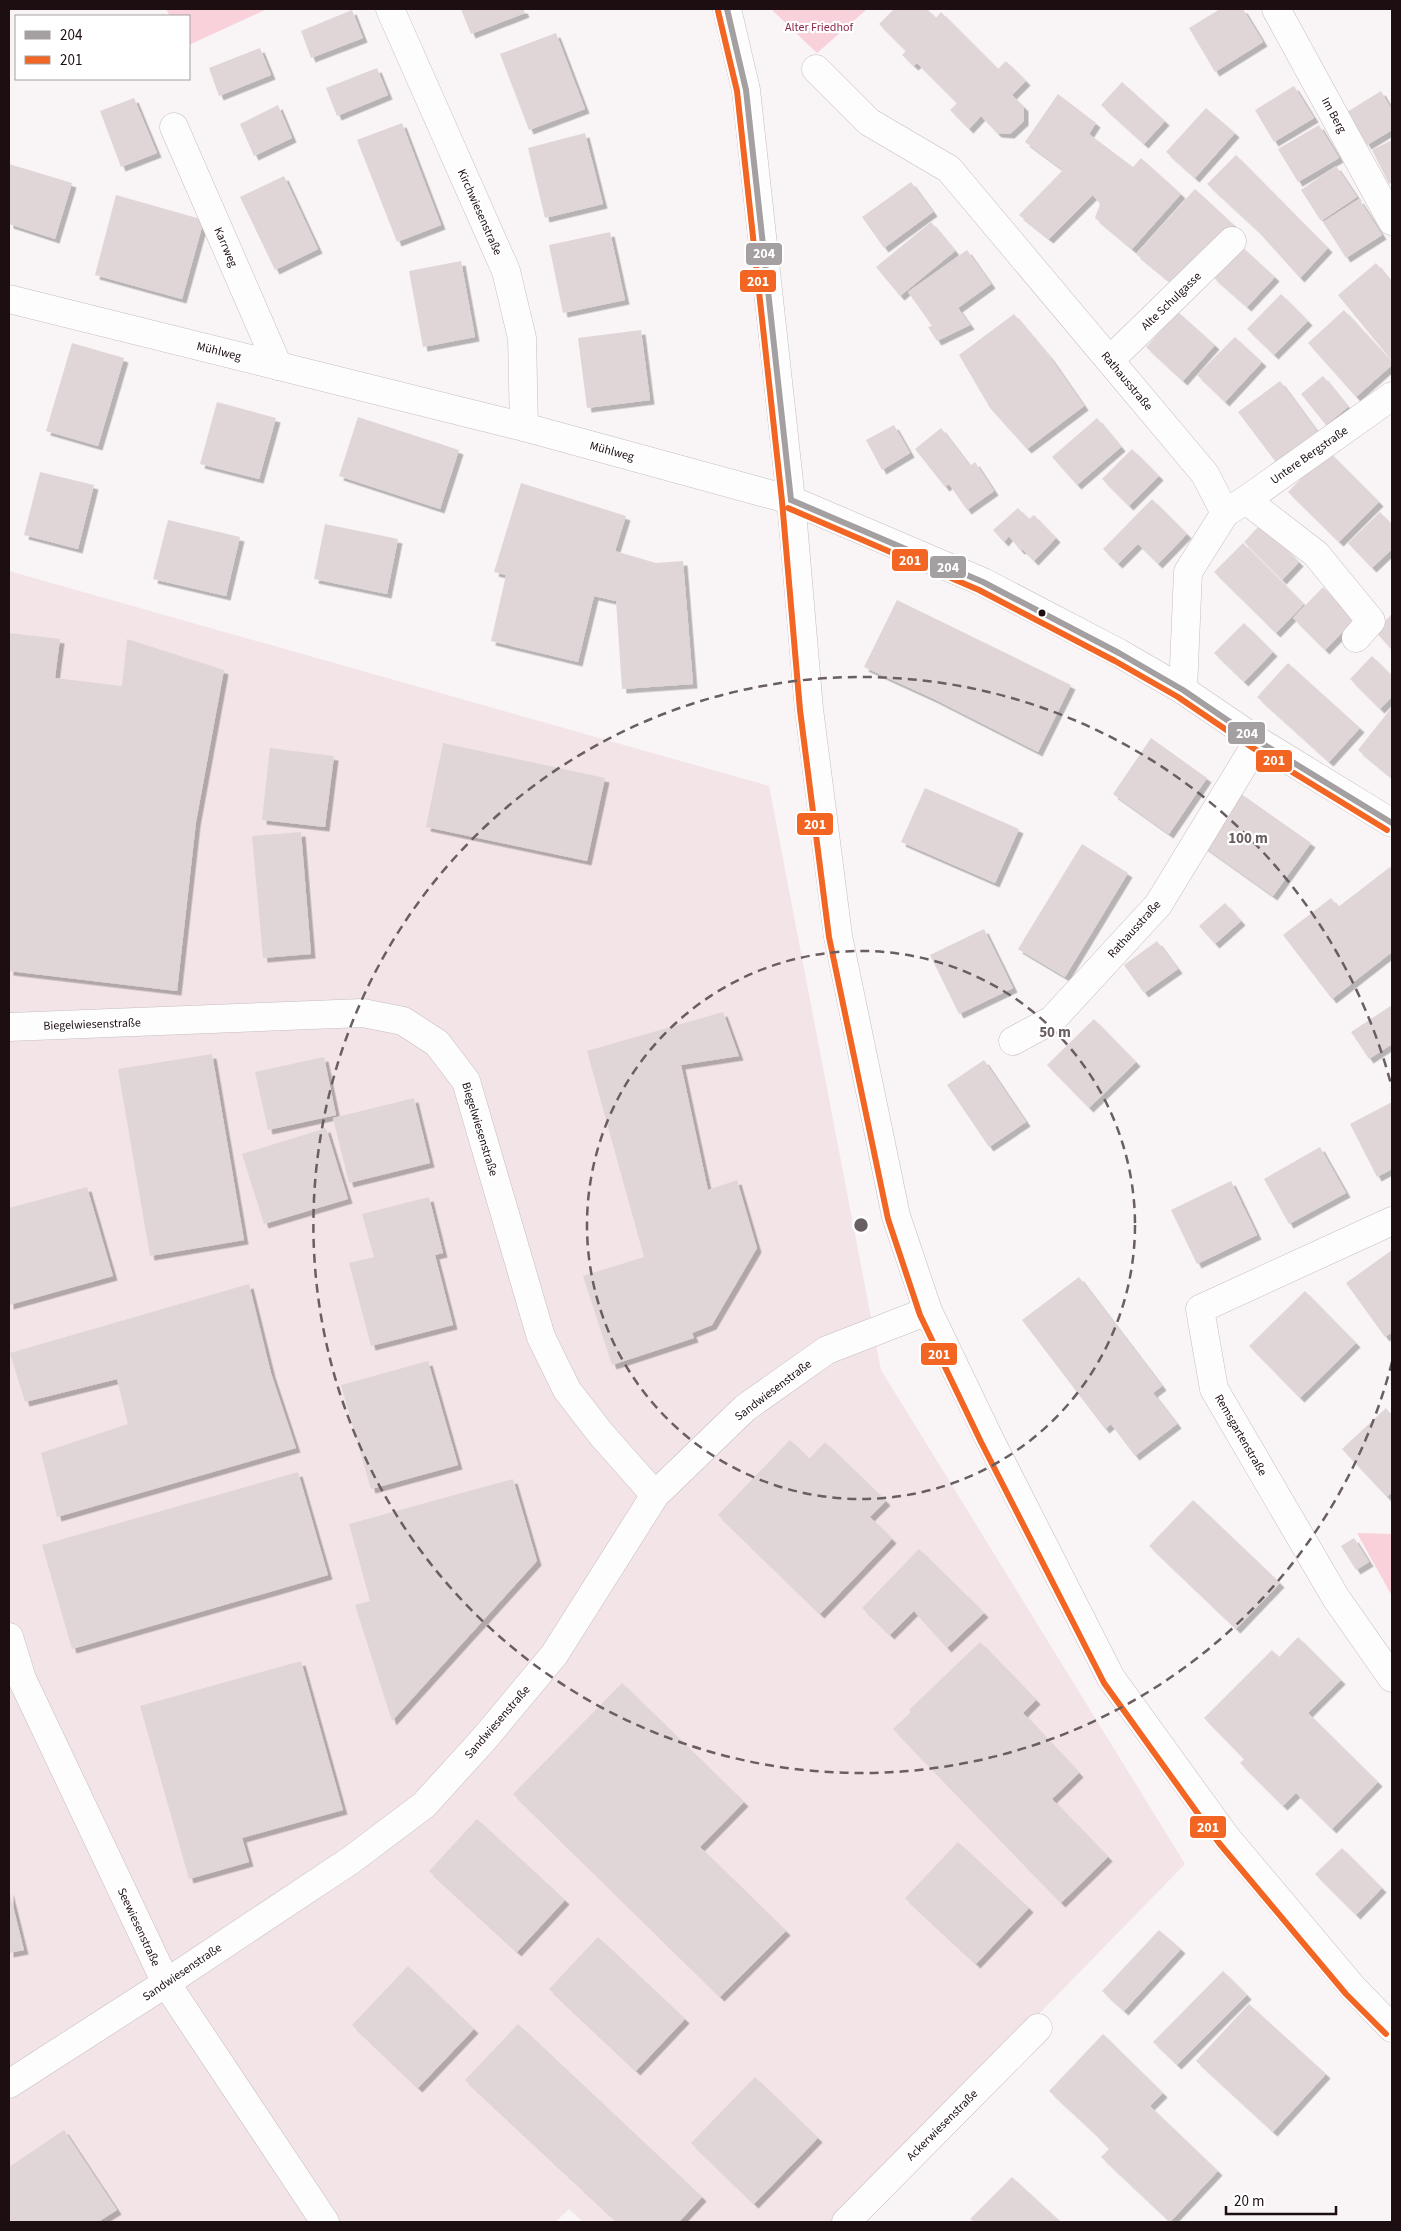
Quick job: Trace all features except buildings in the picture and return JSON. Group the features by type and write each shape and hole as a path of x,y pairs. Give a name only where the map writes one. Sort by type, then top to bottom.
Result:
{"street":[{"name":"Kirchwiesenstraße","path":"390,9 506,271 522,338 524,427"},
{"path":"727,9 746,90 791,500 808,699 838,936 896,1216 928,1311 989,1438 1111,1678 1226,1837 1353,1988 1392,2028"},
{"name":"Im Berg","path":"1276,9 1392,221"},
{"name":"Rathausstraße","path":"816,69 869,122 949,170 1204,474 1236,506 1316,554 1371,621 1356,638"},
{"name":"Karrweg","path":"174,127 278,366"},
{"name":"Alte Schulgasse","path":"1110,360 1232,241"},
{"name":"Mühlweg","path":"9,299 524,427 791,500 982,582 1119,653 1183,690"},
{"name":"Untere Bergstraße","path":"1236,506 1392,396"},
{"path":"1236,506 1188,572 1183,690 1258,740 1392,823"},
{"name":"Rathausstraße","path":"1013,1041 1052,1020 1158,905 1258,740"},
{"name":"Biegelwiesenstraße","path":"9,1028 363,1013 403,1022 437,1043 466,1080 541,1337 562,1381 601,1434 655,1495"},
{"name":"Remsgartenstraße","path":"1392,1221 1200,1309 1214,1389 1336,1598 1392,1678"},
{"name":"Sandwiesenstraße","path":"9,2084 166,1983 351,1860 424,1805 484,1739 554,1655 655,1495 745,1408 827,1350 928,1311"},
{"name":"Seewiesenstraße","path":"9,1637 22,1680 166,1983 324,2222"},
{"name":"Ackerwiesenstraße","path":"846,2222 1038,2028"}],"shaded area":[{"path":"9,571 769,786 881,1370 1185,1864 836,2222 583,2222 569,2209 555,2222 9,2222"}],"green space":[{"path":"166,9 267,9 190,45 190,15 169,15"},
{"name":"Alter Friedhof","path":"771,9 867,9 817,53"},
{"path":"1357,1533 1392,1534 1392,1596"}],"transit line":[{"name":"204","path":"727,9 746,90 791,500"},
{"name":"201","path":"718,11 737,91 782,501 800,710 829,937 888,1219 920,1315 981,1442 1104,1683 1219,1843 1346,1994 1386,2034"},
{"name":"204","path":"791,500 983,582 1119,653 1183,690 1258,741 1392,823"},
{"name":"201","path":"788,508 979,590 1115,661 1178,697 1253,748 1387,830"}]}
